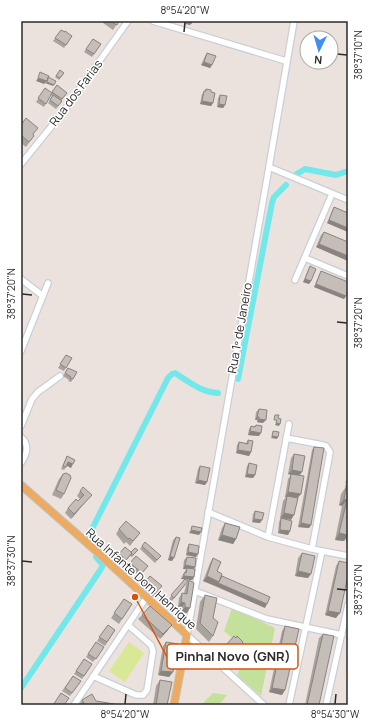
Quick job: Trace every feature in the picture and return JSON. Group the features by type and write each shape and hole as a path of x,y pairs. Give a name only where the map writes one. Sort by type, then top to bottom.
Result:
{"main road":[{"name":"Rua Infante Dom Henrique","path":"21,485 187,635"},
{"path":"174,705 187,635"}],"street":[{"name":"Rua dos Farias","path":"21,164 63,112 128,21"},
{"path":"153,21 286,61"},
{"name":"Rua 1º de Janeiro","path":"187,635 294,21"},
{"path":"269,167 348,200"},
{"path":"295,280 332,194"},
{"path":"305,258 348,276"},
{"path":"21,279 43,296"},
{"path":"21,351 48,283"},
{"path":"21,334 26,338"},
{"path":"21,426 32,399 38,392 60,376"},
{"path":"268,538 289,424"},
{"path":"21,437 27,445 27,452 21,463"},
{"path":"286,438 323,445 326,446 330,452 312,549"},
{"path":"208,512 268,538 348,556"},
{"path":"288,704 322,551"},
{"path":"195,591 267,619 342,635"},
{"path":"74,705 146,598"},
{"path":"326,705 348,605"},
{"path":"94,676 136,695 143,695 147,690 153,652 151,645 128,625"},
{"name":"Rua Infante Dom Henrique","path":"187,635 264,705"}],"green space":[{"path":"232,608 275,628 261,696 237,675 247,651 224,631"},
{"path":"129,642 144,653 125,682 109,671"},
{"path":"213,693 227,695 219,705 201,705"}],"building":[{"path":"110,21 119,21 117,25"},
{"path":"61,30 72,36 66,45 55,38"},
{"path":"93,39 101,44 94,54 86,49"},
{"path":"207,53 216,56 212,65 204,62"},
{"path":"60,70 64,73 60,78 56,76"},
{"path":"40,72 49,76 47,81 38,78"},
{"path":"48,77 56,81 54,85 47,82"},
{"path":"57,85 67,93 62,99 52,92"},
{"path":"45,88 52,93 46,104 38,98"},
{"path":"206,89 215,93 213,103 202,101 204,91 206,91"},
{"path":"53,95 62,101 58,106 50,100"},
{"path":"220,95 227,96 225,105 219,104"},
{"path":"26,118 38,128 29,142 21,135 21,125"},
{"path":"334,207 348,213 348,228 329,220"},
{"path":"324,232 348,242 348,256 319,244"},
{"path":"310,266 316,269 311,281 305,279"},
{"path":"321,271 348,282 348,291 346,296 316,284"},
{"path":"66,355 72,358 66,368 60,364"},
{"path":"68,368 77,372 73,379 65,373"},
{"path":"259,409 267,410 266,420 259,419 259,417 257,417"},
{"path":"275,415 279,415 278,418 281,419 280,424 276,423 277,420 274,420"},
{"path":"256,425 262,426 261,433 250,431 251,426 255,427"},
{"path":"273,431 279,432 278,437 272,436"},
{"path":"248,440 253,441 251,452 238,450 239,442 248,444"},
{"path":"314,447 324,448 311,525 301,523"},
{"path":"294,454 305,456 302,472 292,470"},
{"path":"67,456 75,460 73,464 68,462 66,467 63,466"},
{"path":"249,463 257,465 255,475 247,474"},
{"path":"200,466 210,468 207,482 198,480"},
{"path":"66,473 70,475 71,478 64,494 56,490 63,474"},
{"path":"291,474 304,476 301,494 288,492"},
{"path":"83,487 92,495 74,514 68,508 76,499 78,501 84,495 80,491"},
{"path":"346,488 348,488 348,535 339,533 347,500 344,499"},
{"path":"287,496 298,498 294,515 284,513"},
{"path":"255,511 264,513 262,520 254,519"},
{"path":"281,518 292,521 290,531 280,530"},
{"path":"126,521 140,533 133,541 129,538 128,539 119,529"},
{"path":"225,523 240,527 236,539 222,535"},
{"path":"192,526 202,528 201,532 191,530"},
{"path":"176,537 180,538 174,558 170,556"},
{"path":"145,542 161,556 157,560 142,546"},
{"path":"189,544 199,546 198,554 188,552"},
{"path":"125,547 132,553 126,560 119,554"},
{"path":"135,548 138,550 133,555 131,552"},
{"path":"302,553 315,556 311,574 298,571"},
{"path":"136,556 148,566 142,573 130,563"},
{"path":"187,557 196,558 195,567 185,565"},
{"path":"213,558 221,562 217,571 222,574 219,582 207,576"},
{"path":"339,561 348,563 348,575 340,613 328,611"},
{"path":"187,568 195,569 194,577 184,576"},
{"path":"150,576 162,586 155,594 144,583"},
{"path":"222,576 270,597 267,604 218,583"},
{"path":"185,579 188,581 174,598 171,595"},
{"path":"189,580 194,583 190,608 185,607 185,603 181,602 182,593 187,594"},
{"path":"205,595 217,598 213,618 218,622 213,636 200,623"},
{"path":"124,599 132,604 122,619 114,613"},
{"path":"150,606 172,625 163,634 142,615"},
{"path":"108,625 115,630 107,642 99,637"},
{"path":"285,626 299,629 285,690 272,688"},
{"path":"323,634 334,636 319,705 307,705"},
{"path":"234,636 236,638 237,636 243,642 242,643 249,647 241,656 239,654 236,657 229,651 230,649 226,645"},
{"path":"96,642 104,647 96,659 88,654"},
{"path":"166,642 178,644 173,672 161,671"},
{"path":"84,659 92,664 84,676 76,671"},
{"path":"73,676 81,681 72,693 65,688"},
{"path":"160,680 172,682 167,705 156,705"},
{"path":"61,693 69,698 64,705 53,705"},
{"path":"92,694 96,701 120,705 85,705 82,700"}],"waterway":[{"path":"297,174 305,169 336,175 348,171"},
{"path":"238,379 272,203 274,197 286,185"},
{"path":"98,548 90,536 93,527 168,378 175,373 201,389 218,393"},
{"path":"21,688 101,569 103,565 96,557"}],"place":[{"name":"Pinhal Novo (GNR)","path":"135,597"}]}
